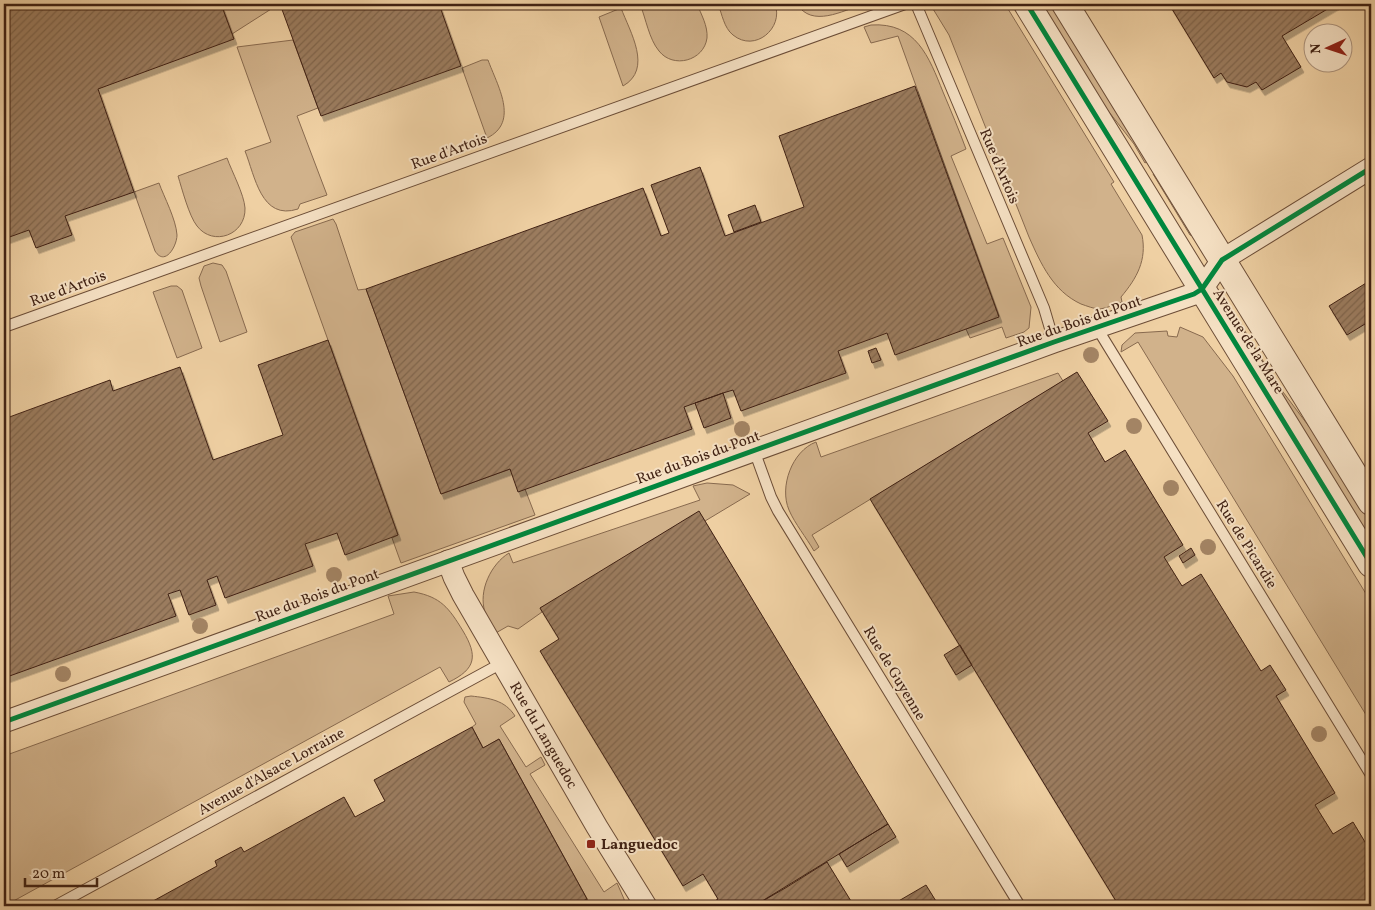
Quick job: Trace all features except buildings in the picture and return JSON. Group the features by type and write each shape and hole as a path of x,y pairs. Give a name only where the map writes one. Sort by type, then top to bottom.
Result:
{"street":[{"name":"Avenue de la Mare","path":"1027,4 1371,564"},
{"name":"Avenue de la Mare","path":"1065,4 1371,502"},
{"path":"1202,289 1222,260 1371,168"},
{"name":"Rue du Bois du Pont","path":"4,722 1054,342 1194,294 1202,289"},
{"name":"Rue du Languedoc","path":"448,561 458,587 597,827 646,906"}],"lane":[{"name":"Rue d'Artois","path":"4,327 905,4"},
{"name":"Rue d'Artois","path":"916,4 1044,308 1054,342"},
{"name":"Rue de Picardie","path":"1097,328 1371,775"},
{"name":"Rue de Guyenne","path":"754,450 778,511 1020,906"},
{"name":"Avenue d'Alsace Lorraine","path":"55,906 502,663"}],"shaded area":[{"path":"221,4 279,4 232,34"},
{"path":"640,4 697,4 704,20 707,34 705,46 694,57 687,60 672,60 665,57 653,41"},
{"path":"718,4 775,4 777,13 775,22 766,35 750,41 741,40 727,29"},
{"path":"797,4 864,4 828,16 819,16 803,11"},
{"path":"930,4 1005,4 1114,182 1111,184 1142,235 1142,261 1132,283 1121,297 1122,302 1100,309 1081,304 1063,292 1049,276 1029,237 949,35"},
{"path":"1036,4 1056,4 1151,159 1145,163 1134,144 1077,71"},
{"path":"621,8 637,50 638,60 637,70 632,79 623,86 599,17"},
{"path":"871,25 899,29 910,36 919,44 932,66 966,149 951,156 987,244 1003,238 1031,307 1029,328 1024,332 1006,338 1002,327 970,338 966,329 999,316 898,36 871,43 864,27"},
{"path":"293,40 318,108 297,116 327,195 300,204 298,209 286,211 276,209 261,194 245,151 271,142 237,47"},
{"path":"482,60 488,60 500,91 504,113 502,123 497,131 487,138 462,68"},
{"path":"227,158 242,196 245,208 244,217 234,231 219,237 211,236 194,222 178,176"},
{"path":"1158,171 1193,236 1190,235 1153,174"},
{"path":"159,183 172,215 177,235 173,249 163,257 155,251 134,192"},
{"path":"333,219 358,290 366,289 441,494 510,469 525,489 535,515 401,563 392,538 398,535 291,237 295,232"},
{"path":"213,263 222,265 226,271 247,332 220,342 199,278 204,266"},
{"path":"177,286 182,290 202,348 177,358 153,292"},
{"path":"1225,302 1231,308 1277,384 1341,469 1371,519 1371,552"},
{"path":"1180,327 1203,337 1233,376 1371,602 1371,723 1138,342 1121,352 1122,345 1135,333 1167,331 1168,336 1177,337"},
{"path":"1058,373 1063,381 812,535 819,547 814,551 791,515 786,501 787,481 790,471 800,453 816,442 821,457"},
{"path":"707,483 733,485 750,494 705,521 540,608 542,612 518,629 508,626 494,634 486,615 483,595 492,571 509,553 513,563 700,500 693,486"},
{"path":"414,592 438,600 458,623 468,640 472,655 472,661 465,672 449,682 440,667 8,904 8,906 4,906 4,756 394,614 388,596"},
{"path":"471,696 501,703 515,716 500,726 526,767 541,757 545,765 530,774 604,892 617,883 625,906 591,906 499,739 483,748 472,727 476,724 464,702 465,697"}],"cycle path":[{"path":"1027,4 1371,564"},
{"path":"4,722 1054,342 1194,294 1202,289 1222,260 1371,168"}],"place":[{"name":"Languedoc","path":"591,844"}]}
